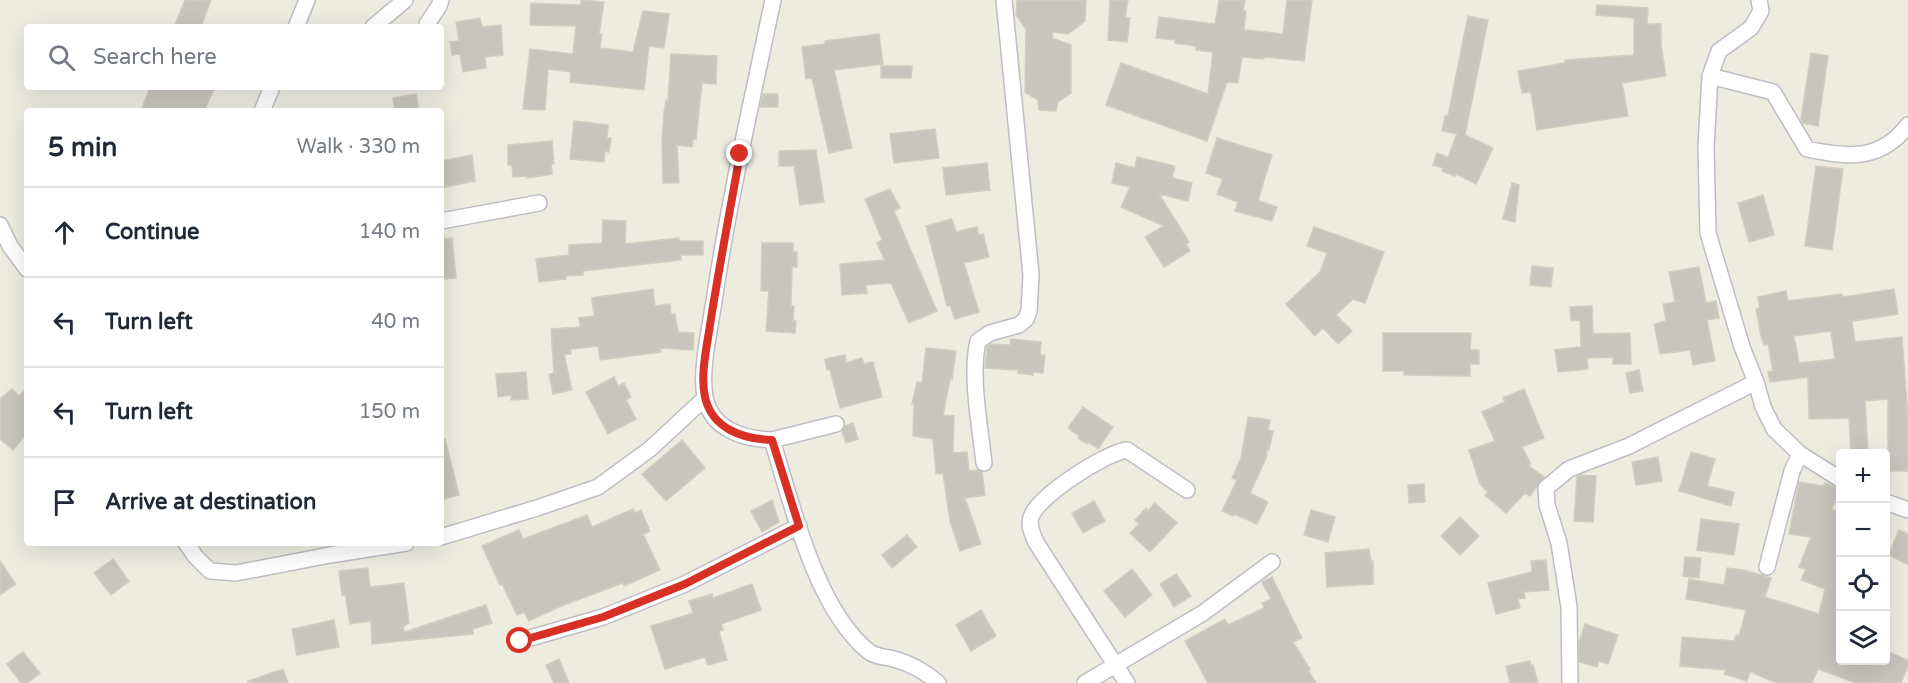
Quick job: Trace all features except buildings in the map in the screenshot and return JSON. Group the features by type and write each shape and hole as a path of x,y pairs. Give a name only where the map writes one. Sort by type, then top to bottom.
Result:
{"street":[{"path":"297,24 307,0"},
{"path":"377,24 405,0"},
{"path":"427,24 441,0"},
{"path":"773,0 740,154 717,278 705,362 705,398 716,420 730,432 756,440 772,440 836,423"},
{"path":"984,463 977,399 976,350 978,341 990,333 1019,325 1026,319 1029,310 1031,275 1004,0"},
{"path":"1759,0 1761,11 1751,28 1719,51 1710,76 1706,147 1708,233 1742,347 1763,407 1774,429 1800,454 1836,476"},
{"path":"1710,76 1773,92 1807,149 1836,155 1856,156 1873,153 1895,139 1908,125"},
{"path":"263,108 271,90"},
{"path":"444,220 539,203"},
{"path":"0,225 10,246 24,264"},
{"path":"1570,683 1569,607 1559,543 1547,506 1546,488 1569,468 1629,446 1756,382"},
{"path":"444,536 598,487 650,449 705,398"},
{"path":"772,440 807,553 838,617 853,637 871,654 922,669 938,683"},
{"path":"1127,683 1037,544 1031,532 1030,518 1039,504 1062,485 1118,451 1126,450 1187,490"},
{"path":"1767,567 1792,471 1800,454"},
{"path":"1889,503 1908,510"},
{"path":"520,641 603,617 685,584 799,526"},
{"path":"188,546 210,571 236,573 387,546"},
{"path":"1085,683 1203,614 1272,562"}],"route":[{"path":"520,641 603,617 685,584 799,526 772,440 756,440 730,432 716,420 705,398 705,362 717,278 740,154"}]}
